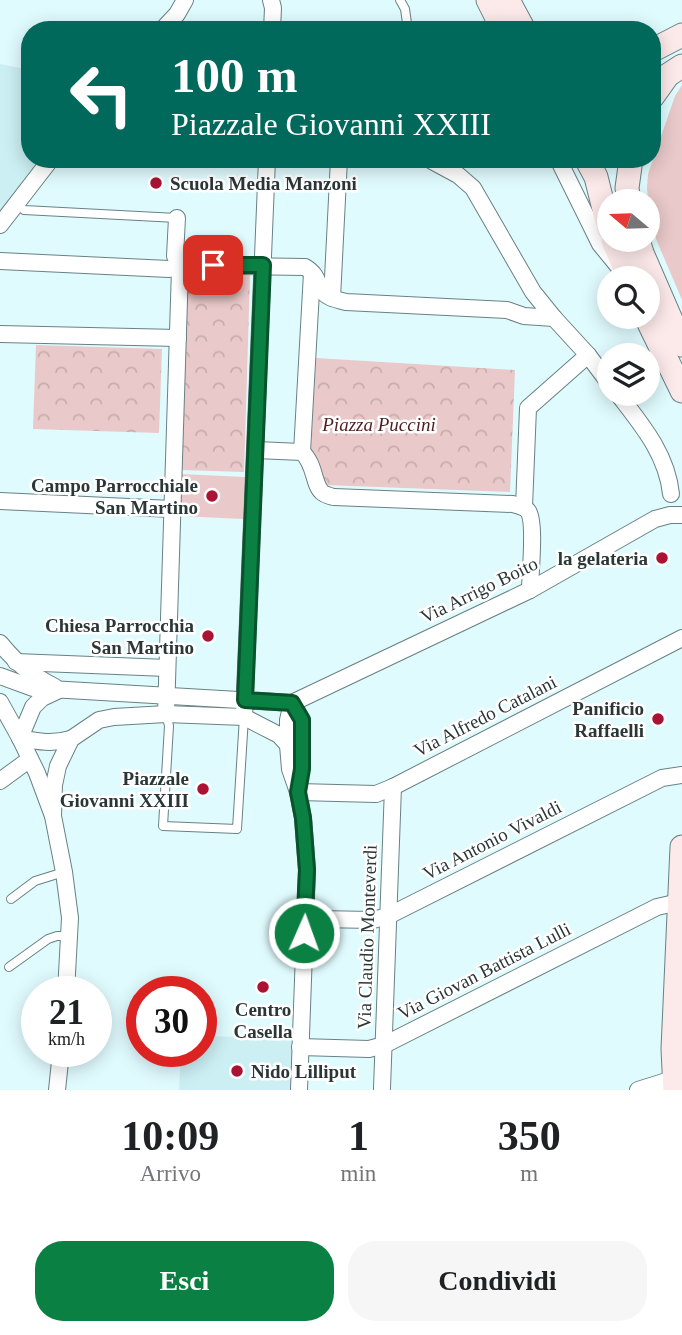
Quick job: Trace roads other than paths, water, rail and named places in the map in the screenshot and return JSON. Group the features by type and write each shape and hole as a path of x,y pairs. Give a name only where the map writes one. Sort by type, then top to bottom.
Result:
{"main road":[{"path":"488,0 498,21"},
{"path":"508,0 519,21"},
{"path":"661,46 682,35"},
{"path":"661,85 668,75 682,66"},
{"path":"590,168 600,189"},
{"path":"627,189 630,168"},
{"path":"642,252 682,345"},
{"path":"652,329 682,391"},
{"path":"675,1086 673,1049 682,847"}],"street":[{"path":"170,21 186,0"},
{"path":"271,0 272,21"},
{"path":"0,225 44,168"},
{"path":"244,717 267,168"},
{"path":"332,298 339,168"},
{"path":"445,168 473,188 539,301 597,367"},
{"path":"562,168 600,244 618,266"},
{"path":"166,714 180,268 175,256 177,218"},
{"path":"0,261 169,269 188,265 305,267 317,277 324,294 346,302 507,310 524,316 554,318"},
{"path":"302,452 312,271"},
{"path":"507,310 539,301"},
{"path":"0,334 178,338"},
{"path":"524,507 528,408 588,355"},
{"path":"627,406 658,449 670,481 671,494"},
{"path":"256,450 302,452 309,458 317,486 323,494 334,497 513,504 524,507 530,513 532,525 530,590"},
{"path":"0,501 172,509"},
{"name":"Via Arrigo Boito","path":"292,703 530,590 655,519 682,514"},
{"name":"Via Alfredo Catalani","path":"298,792 376,794 393,788 682,638"},
{"path":"0,643 16,662 39,679 61,690"},
{"path":"16,662 167,668"},
{"path":"0,676 33,688 292,703"},
{"path":"20,738 33,707 42,698 61,690"},
{"path":"0,702 30,759 53,816 70,918 67,976"},
{"path":"292,703 288,720 290,769 303,818 307,870 299,1090"},
{"path":"292,703 302,720 302,769 298,792"},
{"path":"20,738 58,743 71,739 99,720 166,714 244,717 279,735 288,745"},
{"path":"53,816 58,766 71,739"},
{"path":"0,780 30,759"},
{"name":"Via Antonio Vivaldi","path":"317,919 373,920 388,916 662,778 682,775"},
{"name":"Via Claudio Monteverdi","path":"382,1088 393,788"},
{"name":"Via Giovan Battista Lulli","path":"300,1047 369,1049 384,1045 657,907 679,902"},
{"path":"57,1090 59,1067"},
{"path":"638,1090 675,1086"}],"lane":[{"path":"400,0 407,21"},
{"path":"16,203 24,210 177,218"},
{"path":"166,714 169,726 163,826 237,829 244,717"},
{"path":"11,899 35,881 64,872"},
{"path":"9,967 48,939 70,936"}],"place":[{"name":"Scuola Media Manzoni","path":"156,183"},
{"name":"Campo Parrocchiale San Martino","path":"212,496"},
{"name":"la gelateria","path":"662,558"},
{"name":"Chiesa Parrocchia San Martino","path":"208,636"},
{"name":"Panificio Raffaelli","path":"658,719"},
{"name":"Piazzale Giovanni XXIII","path":"203,789"},
{"name":"Centro Casella","path":"263,987"},
{"name":"Nido Lilliput","path":"237,1071"}],"park label":[{"name":"Piazza Puccini","path":"379,424"}]}
